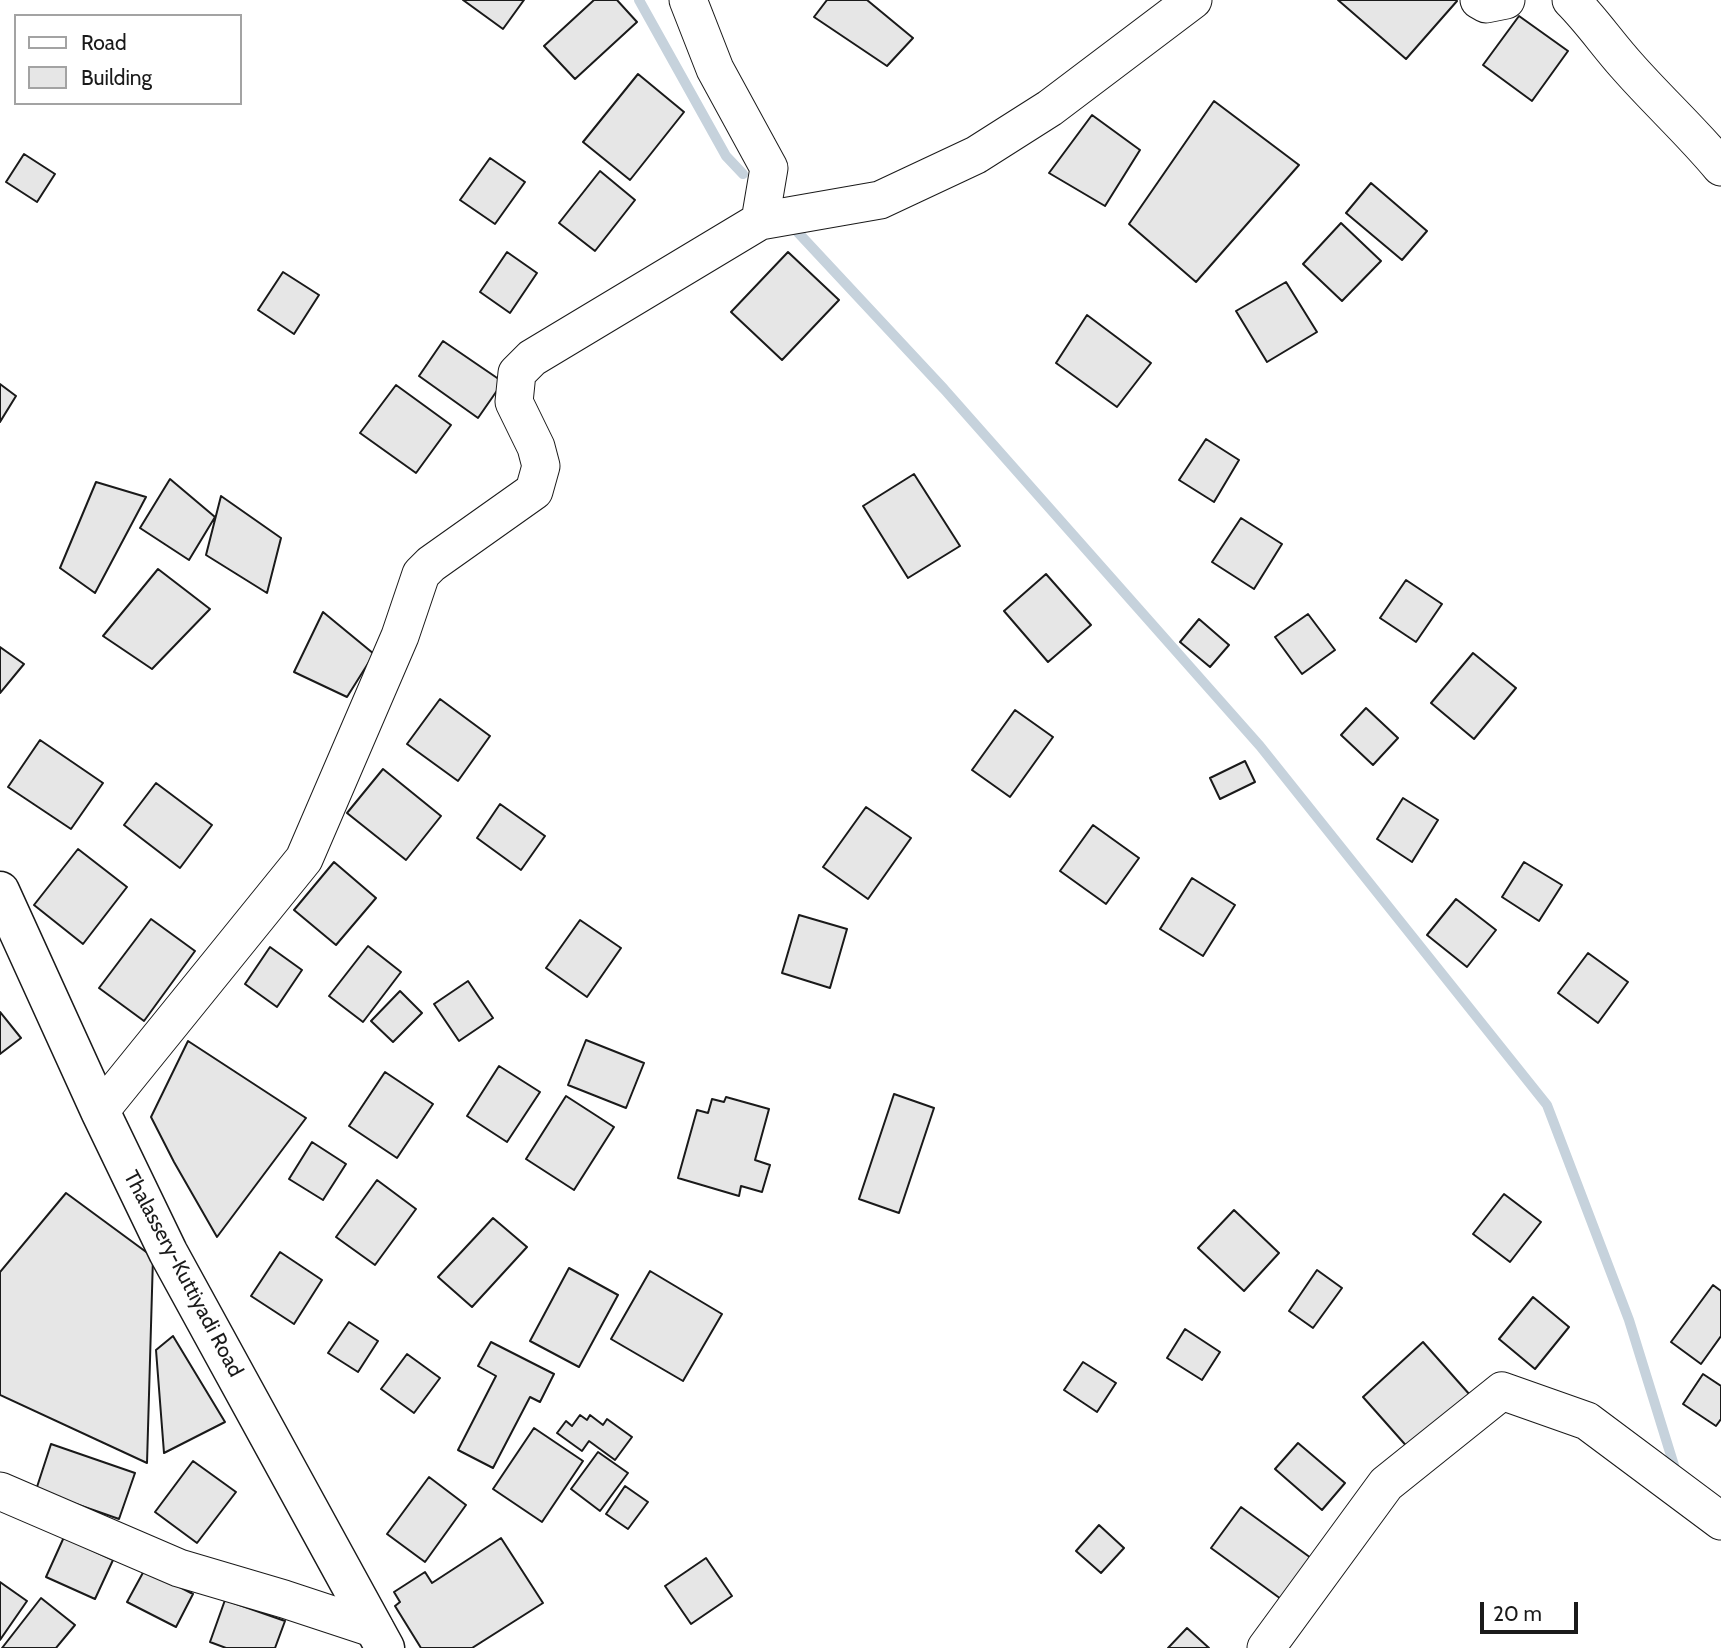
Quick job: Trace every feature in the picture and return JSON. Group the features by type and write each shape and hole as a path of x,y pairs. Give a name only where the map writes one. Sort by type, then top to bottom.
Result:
{"main road":[{"name":"Thalassery-Kuttiyadi Road","path":"0,891 100,1111 168,1252 380,1638"}],"street":[{"path":"688,0 715,69 769,168 760,221"},
{"path":"100,1111 304,859 400,636 421,573 534,491 541,466 536,447 514,402 517,373 532,358 760,221 880,200 976,155 1050,107 1193,0"},
{"path":"1479,0 1486,4 1506,0"},
{"path":"1571,0 1585,13 1628,67 1721,167"},
{"path":"1266,1648 1386,1484 1502,1391 1587,1421 1717,1517"},
{"path":"0,1491 178,1568 284,1599 380,1638"}],"building":[{"path":"463,0 524,0 503,29"},
{"path":"594,0 617,0 637,22 575,79 544,46"},
{"path":"827,0 867,0 913,38 887,66 814,17"},
{"path":"1338,0 1456,0 1457,1 1406,59"},
{"path":"1519,16 1568,51 1532,101 1483,65"},
{"path":"638,74 684,112 630,180 583,142"},
{"path":"1214,101 1299,165 1196,282 1129,224"},
{"path":"1092,115 1140,150 1105,206 1049,173"},
{"path":"24,154 55,174 37,202 6,182"},
{"path":"490,158 525,182 495,224 460,200"},
{"path":"600,171 635,200 595,251 559,223"},
{"path":"1371,183 1427,231 1402,260 1346,213"},
{"path":"1341,223 1381,261 1342,301 1303,264"},
{"path":"507,252 537,273 510,313 480,292"},
{"path":"788,252 839,300 782,360 731,312"},
{"path":"283,272 319,295 294,334 258,310"},
{"path":"1286,282 1317,332 1267,362 1236,311"},
{"path":"1087,315 1151,363 1117,407 1056,363"},
{"path":"443,341 503,382 478,418 419,376"},
{"path":"0,384 16,396 0,422"},
{"path":"396,385 451,425 416,473 360,433"},
{"path":"1206,439 1239,460 1214,502 1179,480"},
{"path":"914,474 960,546 908,578 863,506"},
{"path":"170,479 215,517 189,560 140,528"},
{"path":"96,482 146,497 95,593 60,568"},
{"path":"221,496 281,538 267,593 206,555"},
{"path":"1241,518 1282,544 1254,589 1212,562"},
{"path":"158,569 210,609 152,669 103,636"},
{"path":"1046,574 1091,625 1048,662 1004,611"},
{"path":"1406,580 1442,604 1416,642 1380,618"},
{"path":"323,612 374,654 347,697 294,672"},
{"path":"1308,614 1335,650 1302,674 1275,637"},
{"path":"1199,619 1229,645 1210,667 1180,642"},
{"path":"0,647 24,664 0,693"},
{"path":"1473,653 1516,688 1474,739 1431,703"},
{"path":"440,699 490,736 458,781 407,744"},
{"path":"1366,708 1398,738 1373,765 1341,735"},
{"path":"1015,710 1053,737 1010,797 972,770"},
{"path":"40,740 103,783 71,829 8,787"},
{"path":"1245,761 1255,782 1220,799 1210,778"},
{"path":"383,769 441,816 406,860 347,813"},
{"path":"156,783 212,825 180,868 124,825"},
{"path":"1403,798 1438,820 1412,862 1377,839"},
{"path":"500,804 545,836 521,870 477,838"},
{"path":"866,807 911,838 868,899 823,867"},
{"path":"1093,825 1139,858 1106,904 1060,871"},
{"path":"78,849 127,887 83,944 34,905"},
{"path":"334,862 376,898 336,945 294,910"},
{"path":"1524,862 1562,885 1539,921 1502,897"},
{"path":"1192,878 1235,905 1203,956 1160,929"},
{"path":"1456,899 1496,930 1467,967 1427,935"},
{"path":"799,915 847,929 830,988 782,973"},
{"path":"151,919 195,951 144,1021 99,988"},
{"path":"580,920 621,948 587,997 546,968"},
{"path":"368,946 401,972 363,1022 329,996"},
{"path":"270,947 302,970 277,1007 245,984"},
{"path":"1588,953 1628,982 1598,1023 1558,993"},
{"path":"468,981 493,1018 459,1041 434,1004"},
{"path":"400,991 422,1013 393,1042 371,1021"},
{"path":"0,1012 21,1038 0,1054"},
{"path":"586,1040 644,1063 626,1108 568,1085"},
{"path":"188,1041 306,1118 217,1237 151,1117"},
{"path":"499,1066 540,1092 507,1142 467,1116"},
{"path":"385,1072 433,1104 397,1158 349,1126"},
{"path":"894,1094 934,1108 899,1213 859,1199"},
{"path":"566,1096 614,1127 574,1190 526,1159"},
{"path":"726,1097 769,1109 755,1160 770,1165 762,1192 741,1186 739,1196 678,1178 697,1110 708,1113 712,1099 724,1102"},
{"path":"312,1142 346,1164 323,1200 289,1179"},
{"path":"377,1180 416,1209 375,1265 336,1237"},
{"path":"66,1193 153,1257 147,1463 0,1395 0,1272"},
{"path":"1504,1194 1541,1222 1510,1262 1473,1234"},
{"path":"1234,1210 1279,1253 1244,1291 1198,1248"},
{"path":"493,1218 527,1247 472,1307 438,1277"},
{"path":"280,1252 322,1280 294,1324 251,1296"},
{"path":"569,1268 618,1295 579,1367 530,1341"},
{"path":"1317,1270 1342,1288 1313,1328 1289,1311"},
{"path":"650,1271 722,1314 683,1381 611,1339"},
{"path":"1713,1285 1721,1291 1721,1336 1701,1364 1671,1342"},
{"path":"1533,1297 1569,1327 1535,1369 1499,1339"},
{"path":"349,1322 378,1341 358,1372 328,1353"},
{"path":"1185,1329 1220,1352 1202,1380 1167,1358"},
{"path":"173,1336 225,1422 164,1453 156,1350"},
{"path":"491,1342 554,1374 540,1402 530,1397 493,1468 458,1450 496,1376 478,1366"},
{"path":"1423,1342 1470,1395 1410,1450 1363,1397"},
{"path":"407,1354 440,1378 414,1413 381,1389"},
{"path":"1083,1362 1116,1383 1097,1412 1064,1390"},
{"path":"1703,1374 1721,1386 1721,1419 1716,1426 1683,1404"},
{"path":"580,1415 587,1420 590,1415 603,1425 607,1419 632,1437 615,1460 589,1441 582,1451 557,1433 566,1421 572,1426"},
{"path":"534,1428 583,1461 542,1522 493,1489"},
{"path":"1298,1443 1345,1483 1322,1510 1275,1469"},
{"path":"51,1444 135,1473 119,1519 36,1490"},
{"path":"598,1452 628,1473 600,1511 571,1489"},
{"path":"193,1461 236,1492 197,1543 155,1512"},
{"path":"429,1477 466,1505 425,1562 387,1534"},
{"path":"625,1486 648,1502 628,1529 606,1514"},
{"path":"1241,1507 1311,1558 1281,1599 1211,1548"},
{"path":"1099,1525 1124,1548 1101,1573 1076,1551"},
{"path":"64,1537 113,1560 95,1599 46,1577"},
{"path":"501,1538 543,1603 472,1648 421,1648 395,1606 400,1602 394,1592 425,1572 432,1583"},
{"path":"706,1558 732,1596 691,1624 665,1586"},
{"path":"145,1569 193,1594 176,1627 127,1602"},
{"path":"0,1582 27,1601 0,1640"},
{"path":"41,1598 75,1625 56,1648 2,1648"},
{"path":"225,1600 285,1621 275,1648 226,1648 210,1642"},
{"path":"1187,1628 1209,1648 1168,1648"}],"waterway":[{"path":"639,0 726,156 743,174"},
{"path":"791,225 944,389 1260,746 1547,1105 1629,1320 1677,1475"}]}
